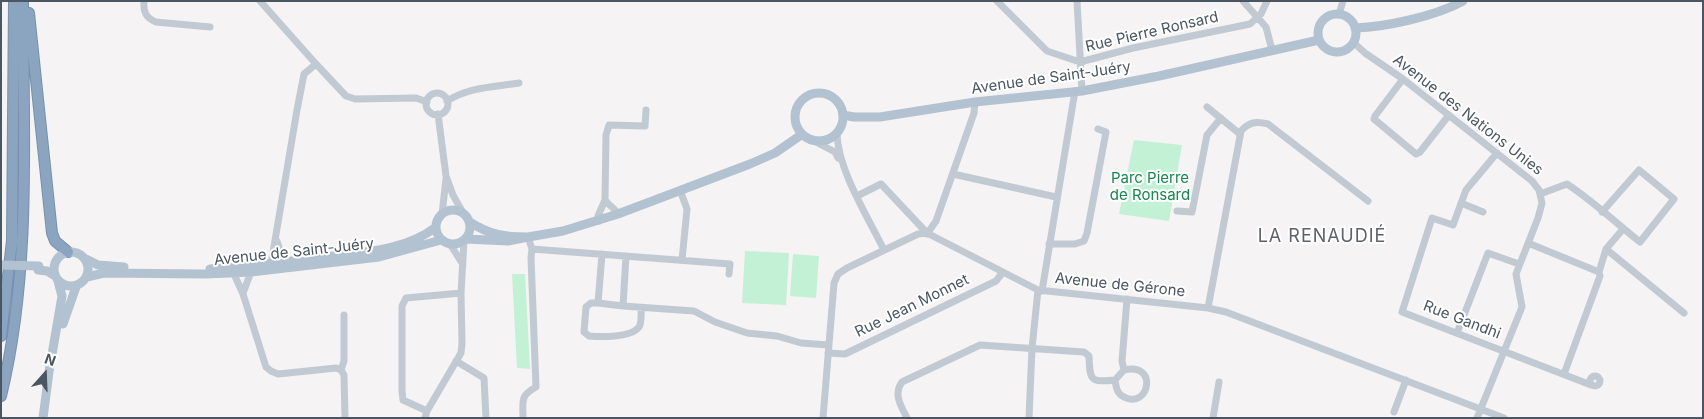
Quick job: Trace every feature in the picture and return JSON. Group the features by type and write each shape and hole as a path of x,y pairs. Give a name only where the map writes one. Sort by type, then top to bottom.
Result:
{"highway":[{"path":"1,336 12,241 14,1"},
{"path":"1,396 14,328 22,246 24,1"},
{"path":"28,1 52,233 55,241 68,252"}],"main road":[{"path":"1355,28 1374,27 1447,10 1463,1"},
{"path":"1333,14 1349,18 1355,28 1355,38 1350,47 1338,52 1327,49 1319,40 1318,33 1322,21 1333,14"},
{"name":"Avenue de Saint-Juéry","path":"843,115 866,118 975,102 1078,91 1159,76 1319,40"},
{"path":"822,93 829,95 839,104 843,115 842,127 837,134 822,142 814,141 802,135 795,122 794,114 797,106 808,96 822,93"},
{"path":"465,240 470,231 468,217 462,211 450,210 442,214 436,227 436,232 445,242 459,243 465,240 508,241 563,231 599,221 775,153 802,135"},
{"path":"470,222 494,234 507,237 528,237"},
{"name":"Avenue de Saint-Juéry","path":"86,259 98,265 116,267 206,269 284,263 380,250 415,240 426,235 436,227"},
{"name":"Avenue de Saint-Juéry","path":"87,277 104,273 234,274 379,257 445,242"},
{"path":"1,265 38,268 47,271 66,286 76,286 84,281 87,277 88,265 86,259 78,253 68,252 49,265 38,268 1,270"},
{"path":"43,418 62,296 54,267 57,259"},
{"path":"49,418 62,325 76,286"}],"street":[{"path":"144,1 143,8 145,14 156,22 210,27"},
{"path":"260,1 346,96 355,99 416,98 427,102"},
{"path":"997,1 1047,51 1080,62"},
{"path":"1029,418 1032,348 1040,290 1056,197 1078,91 1080,62 1077,1"},
{"path":"1243,1 1266,27 1272,50"},
{"path":"1257,17 1261,14 1267,1"},
{"path":"1339,14 1343,1"},
{"name":"Rue Pierre Ronsard","path":"1080,62 1134,48 1250,24 1257,17"},
{"name":"Avenue des Nations Unies","path":"1353,42 1497,153 1532,181 1539,190 1542,202 1516,274 1522,307 1476,418"},
{"path":"272,264 304,74 316,64"},
{"path":"1403,79 1374,119 1416,154 1420,152 1449,115"},
{"path":"448,101 445,96 437,93 429,96 427,102 429,111 438,114 446,110 448,101 457,95 471,90 519,83"},
{"path":"823,418 834,283 838,274 918,234 927,234 936,221 974,113 975,102"},
{"path":"1207,107 1240,134"},
{"path":"599,221 598,216 605,200 606,135 609,125 645,126 646,110"},
{"path":"438,114 446,176 453,195 462,211"},
{"path":"1177,211 1192,212 1208,135 1221,118"},
{"path":"1208,308 1240,134 1247,125 1258,121 1268,124 1368,200"},
{"path":"1049,244 1075,244 1084,241 1106,132 1098,129"},
{"path":"837,134 837,145 844,166 884,250"},
{"path":"814,141 835,152 844,166"},
{"name":"Rue Gandhi","path":"1497,153 1466,190 1453,225 1432,218 1402,312 1591,385"},
{"path":"1540,194 1566,184 1640,242 1674,199 1639,170 1602,212"},
{"path":"953,174 1056,197"},
{"path":"442,214 446,176"},
{"name":"Avenue de Gérone","path":"857,196 880,184 927,234 1040,290 1208,308 1226,312 1504,418"},
{"path":"680,190 687,209 682,260"},
{"path":"605,200 618,214"},
{"path":"1461,203 1483,212"},
{"path":"1564,374 1600,276 1599,272 1606,249 1623,229"},
{"path":"523,418 524,396 536,387 530,258 532,249 528,237"},
{"path":"276,240 284,263"},
{"path":"461,293 406,298 402,306 403,400 426,414 456,361 462,344 461,293 465,240"},
{"path":"445,242 462,264"},
{"path":"1528,243 1599,272"},
{"path":"532,249 730,264 729,274"},
{"path":"1606,249 1684,313"},
{"path":"1457,333 1488,253 1519,264"},
{"path":"598,303 602,254"},
{"path":"623,306 626,256"},
{"path":"243,294 251,272"},
{"name":"Rue Jean Monnet","path":"828,353 846,354 996,281 1003,272"},
{"path":"234,274 243,294 266,366 278,374 336,368 341,370 344,375 345,418"},
{"path":"1124,370 1122,361 1127,299"},
{"path":"641,308 640,325 637,329 614,337 589,336 584,332 586,307 591,303 598,303 694,311 715,322 747,333 777,336 801,343 829,345"},
{"path":"341,370 344,361 344,315"},
{"path":"907,418 898,399 898,387 902,382 980,345 1084,352 1089,356 1088,372 1091,377 1105,382 1115,380 1124,370 1136,369 1143,373 1147,388 1142,396 1132,400 1127,399 1118,392 1115,380"},
{"path":"456,361 484,378 486,418"},
{"path":"1394,412 1406,380"},
{"path":"1213,418 1219,382"}],"green space":[{"name":"Parc Pierre de Ronsard","path":"1134,140 1182,145 1169,221 1119,214"},
{"path":"745,251 789,253 786,305 742,303"},
{"path":"793,254 819,256 816,298 790,296"},
{"path":"512,274 525,274 530,369 517,368"}],"district":[{"name":"LA RENAUDIÉ","path":"1322,237"}]}
